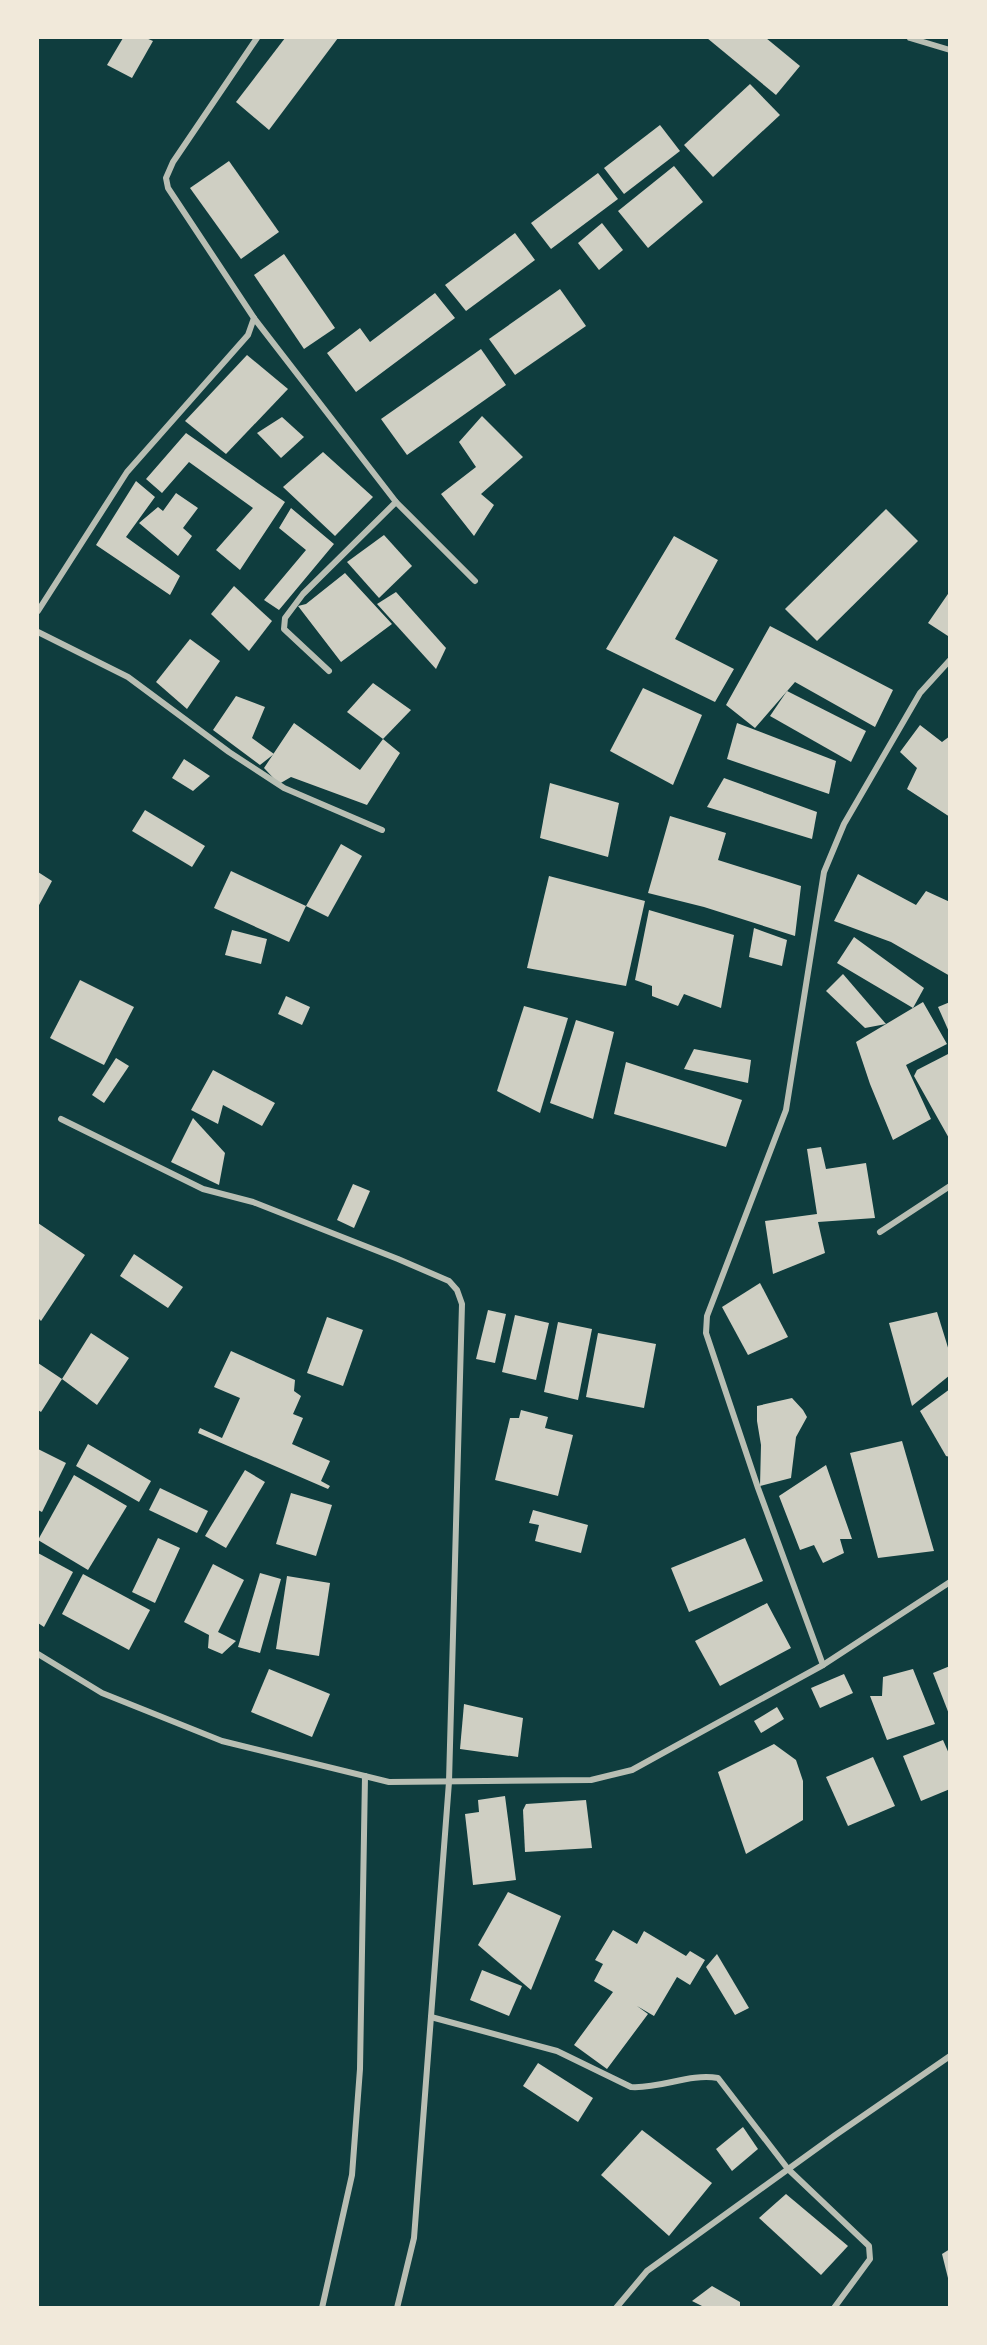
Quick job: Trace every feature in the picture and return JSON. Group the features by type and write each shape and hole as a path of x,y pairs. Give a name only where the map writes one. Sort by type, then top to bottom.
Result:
{"street":[{"path":"257,38 173,162 166,178 168,188 254,318 396,501 475,581"},
{"path":"910,38 950,50"},
{"path":"38,611 127,472 248,335 254,318"},
{"path":"329,671 284,629 285,618 303,594 396,501"},
{"path":"38,632 128,677 229,752 284,788 382,830"},
{"path":"823,1665 747,1455 706,1333 706,1316 786,1110 824,872 844,824 920,693 950,660"},
{"path":"61,1119 203,1189 253,1202 449,1281 457,1290 462,1304 449,1782 414,2238 397,2307"},
{"path":"880,1232 950,1186"},
{"path":"38,1654 102,1693 222,1741 389,1782 591,1780 632,1770 823,1665 950,1582"},
{"path":"321,2307 352,2175 360,2069 365,1776"},
{"path":"431,2017 557,2051 632,2087 644,2088 705,2076 718,2078 788,2169 869,2246 870,2259 834,2307"},
{"path":"616,2307 647,2271 950,2056"}],"building":[{"path":"123,38 146,38 153,41 132,78 107,65"},
{"path":"285,38 338,38 269,130 236,102"},
{"path":"707,38 766,38 800,66 776,95"},
{"path":"750,84 780,115 713,177 684,145"},
{"path":"660,125 680,151 624,194 604,168"},
{"path":"229,161 279,232 241,259 190,188"},
{"path":"674,166 703,202 648,248 618,211"},
{"path":"598,173 618,199 551,249 531,223"},
{"path":"602,223 623,250 599,270 578,243"},
{"path":"515,233 535,260 466,311 445,285"},
{"path":"284,254 335,328 304,349 254,275"},
{"path":"560,289 586,326 515,375 489,339"},
{"path":"435,293 455,318 356,392 327,353 360,328 370,342"},
{"path":"481,349 506,385 407,455 381,419"},
{"path":"247,355 288,389 226,454 185,421"},
{"path":"482,416 523,457 481,494 494,505 474,536 441,494 476,467 459,442"},
{"path":"282,417 304,437 281,458 257,433"},
{"path":"186,433 285,502 240,570 216,550 253,508 189,462 162,493 146,479"},
{"path":"323,452 373,497 335,536 283,487"},
{"path":"136,481 155,497 126,537 180,576 170,595 96,545"},
{"path":"176,493 198,508 183,528 192,536 178,556 139,523 158,507 163,511"},
{"path":"291,508 334,544 279,610 264,600 306,550 279,528"},
{"path":"886,509 918,541 817,641 785,609"},
{"path":"384,535 412,566 379,598 347,562"},
{"path":"674,536 718,560 675,639 734,669 715,702 606,649"},
{"path":"345,573 392,624 341,662 298,606 306,604"},
{"path":"234,586 272,621 249,651 211,614"},
{"path":"950,591 950,635 948,636 928,623"},
{"path":"396,592 446,648 436,669 377,604"},
{"path":"770,626 893,690 875,727 795,682 755,728 726,705"},
{"path":"190,639 220,661 187,709 156,682"},
{"path":"373,683 411,710 383,739 347,712"},
{"path":"643,688 702,715 673,785 610,751"},
{"path":"787,691 866,731 851,762 770,716"},
{"path":"236,696 265,707 252,738 274,754 260,765 213,730"},
{"path":"294,723 360,770 383,739 400,753 367,805 291,777 279,784 264,768"},
{"path":"737,723 836,761 829,794 727,759"},
{"path":"920,725 942,742 950,736 950,817 907,789 917,768 900,752"},
{"path":"184,759 210,776 193,791 172,778"},
{"path":"724,778 817,812 812,839 707,807"},
{"path":"550,783 619,803 608,857 540,838"},
{"path":"145,810 205,846 192,867 132,831"},
{"path":"670,816 726,833 718,860 801,886 795,936 704,907 648,893"},
{"path":"341,844 362,856 328,917 306,906"},
{"path":"231,871 306,906 289,942 214,908"},
{"path":"38,872 52,881 38,907"},
{"path":"858,874 916,905 926,891 950,902 950,976 891,942 834,921"},
{"path":"549,876 645,901 626,986 527,968"},
{"path":"649,910 734,935 721,1008 684,994 678,1006 652,996 652,986 635,980"},
{"path":"754,928 787,940 782,966 749,957"},
{"path":"232,930 267,939 261,964 225,955"},
{"path":"854,937 924,988 913,1008 837,963"},
{"path":"843,974 886,1024 865,1028 826,991"},
{"path":"80,980 134,1007 104,1065 50,1038"},
{"path":"286,996 310,1007 302,1025 278,1014"},
{"path":"923,1002 947,1044 906,1065 931,1119 893,1140 856,1042"},
{"path":"950,1002 950,1034 938,1007"},
{"path":"524,1006 568,1018 540,1113 497,1091"},
{"path":"576,1020 614,1032 593,1119 550,1103"},
{"path":"694,1049 751,1060 748,1083 684,1069"},
{"path":"950,1053 950,1140 914,1076 917,1070"},
{"path":"116,1058 129,1066 104,1103 92,1095"},
{"path":"626,1062 742,1100 726,1147 614,1114"},
{"path":"213,1070 275,1103 262,1126 223,1105 218,1124 191,1110"},
{"path":"193,1118 225,1153 219,1185 171,1162"},
{"path":"821,1147 826,1169 866,1163 875,1218 818,1222 825,1253 773,1274 765,1221 817,1214 807,1149"},
{"path":"353,1184 370,1191 354,1228 337,1220"},
{"path":"38,1223 85,1255 41,1321 38,1318"},
{"path":"134,1254 183,1287 168,1308 120,1276"},
{"path":"760,1283 788,1337 748,1355 722,1307"},
{"path":"488,1310 506,1314 495,1363 476,1359"},
{"path":"937,1312 950,1354 950,1375 912,1406 889,1323"},
{"path":"515,1315 549,1323 536,1380 502,1372"},
{"path":"327,1317 363,1330 343,1386 307,1373"},
{"path":"558,1322 592,1329 578,1400 544,1392"},
{"path":"91,1333 129,1358 97,1405 62,1379"},
{"path":"598,1333 656,1344 644,1408 586,1397"},
{"path":"231,1351 295,1380 294,1391 301,1396 293,1414 303,1418 292,1444 330,1461 321,1481 330,1486 328,1489 198,1433 200,1428 222,1438 240,1398 214,1387"},
{"path":"38,1363 62,1379 41,1412 38,1410"},
{"path":"950,1389 950,1457 946,1456 920,1411"},
{"path":"792,1398 807,1417 796,1437 791,1478 760,1486 761,1445 757,1406"},
{"path":"521,1410 548,1417 545,1428 573,1435 558,1496 495,1480 510,1418 519,1418"},
{"path":"902,1441 934,1551 878,1558 850,1453"},
{"path":"88,1444 151,1481 139,1502 76,1466"},
{"path":"38,1449 66,1463 42,1512 38,1510"},
{"path":"826,1465 852,1539 840,1539 844,1553 823,1563 814,1545 800,1550 779,1496"},
{"path":"245,1470 265,1482 226,1548 205,1536"},
{"path":"74,1475 127,1506 88,1570 38,1540"},
{"path":"160,1488 208,1511 197,1533 149,1510"},
{"path":"291,1493 332,1505 316,1556 276,1544"},
{"path":"533,1510 588,1525 581,1553 535,1541 539,1525 529,1523"},
{"path":"158,1538 180,1548 155,1603 132,1592"},
{"path":"745,1538 763,1581 689,1612 671,1568"},
{"path":"38,1553 73,1572 44,1627 38,1623"},
{"path":"213,1564 244,1580 218,1632 236,1641 222,1654 208,1648 209,1635 184,1622"},
{"path":"260,1573 281,1579 260,1653 238,1647"},
{"path":"83,1574 150,1610 129,1650 62,1614"},
{"path":"287,1576 330,1583 319,1656 276,1649"},
{"path":"767,1603 791,1648 720,1686 695,1641"},
{"path":"950,1666 950,1714 949,1714 933,1673"},
{"path":"269,1669 330,1694 312,1737 251,1712"},
{"path":"913,1669 935,1724 887,1740 870,1696 882,1696 883,1677"},
{"path":"844,1674 853,1693 820,1708 811,1688"},
{"path":"464,1704 523,1718 518,1757 460,1749"},
{"path":"777,1707 784,1719 761,1733 754,1721"},
{"path":"943,1740 950,1756 950,1789 921,1801 903,1756"},
{"path":"774,1744 796,1760 803,1781 803,1820 746,1854 718,1772"},
{"path":"873,1757 895,1806 848,1826 826,1777"},
{"path":"505,1796 516,1880 473,1885 465,1814 479,1812 478,1800"},
{"path":"586,1800 592,1848 525,1852 523,1810 526,1804"},
{"path":"508,1892 561,1916 531,1990 478,1945"},
{"path":"613,1930 637,1944 644,1931 686,1956 690,1951 705,1960 690,1985 677,1977 654,2016 637,2006 648,2014 607,2069 574,2045 613,1992 594,1981 603,1964 595,1960"},
{"path":"717,1954 749,2008 735,2015 706,1967"},
{"path":"482,1970 522,1986 509,2016 470,2000"},
{"path":"538,2063 593,2098 578,2122 523,2086"},
{"path":"743,2127 758,2149 732,2171 716,2149"},
{"path":"642,2130 712,2183 669,2236 601,2175"},
{"path":"786,2194 848,2246 821,2275 759,2218"},
{"path":"950,2249 950,2282 949,2282 942,2254"},
{"path":"712,2286 740,2302 740,2307 704,2307 692,2301"}]}
